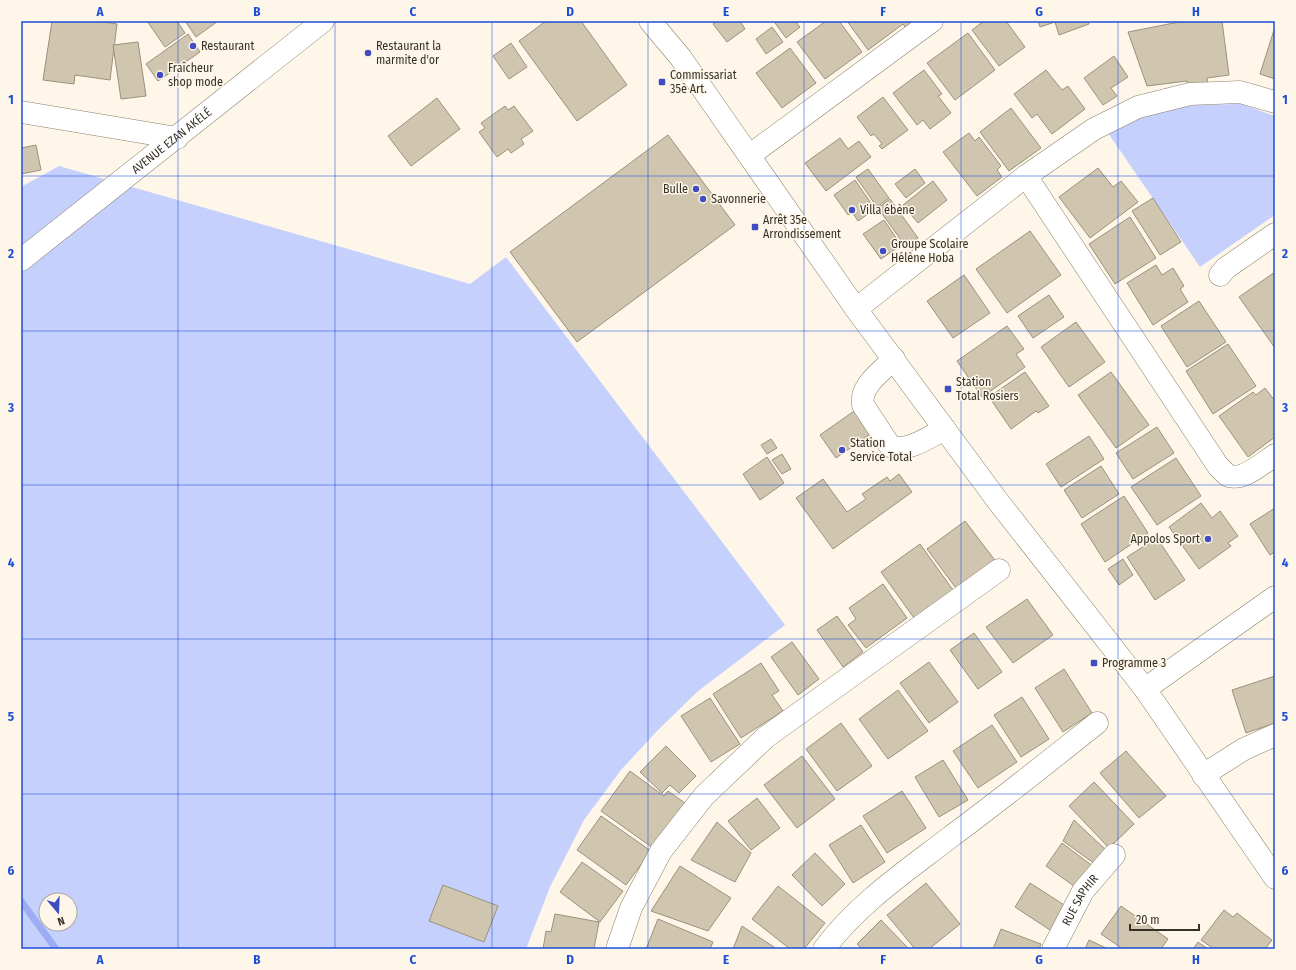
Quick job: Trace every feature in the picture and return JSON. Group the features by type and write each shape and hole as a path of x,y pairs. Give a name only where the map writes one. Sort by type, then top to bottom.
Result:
{"street":[{"name":"AVENUE EZAN AKÉLÉ","path":"21,260 323,21"},
{"path":"650,21 681,58 856,308 945,430 1145,689 1275,878"},
{"path":"750,155 932,21"},
{"path":"856,308 1026,176 1094,129 1138,107 1190,94 1240,92 1275,102"},
{"path":"21,112 177,138"},
{"path":"1026,176 1218,466 1228,475 1237,476 1254,470 1275,455"},
{"path":"1220,275 1226,268 1275,234"},
{"path":"894,360 865,388 862,397 863,405 890,446 896,449 905,448 945,430"},
{"path":"617,949 631,908 661,851 704,796 766,737 999,570"},
{"path":"1145,689 1275,597"},
{"path":"824,949 832,938 872,897 1008,794 1097,723"},
{"path":"1204,775 1244,749 1275,735"},
{"name":"RUE SAPHIR","path":"1053,949 1083,891 1114,855"}],"shaded area":[{"path":"1241,104 1275,116 1275,215 1200,267 1108,133 1143,115 1194,105"},
{"path":"59,166 470,284 506,257 785,625 697,692 658,730 621,770 584,820 550,887 526,949 21,949 21,187"}],"building":[{"path":"52,21 98,21 117,24 110,80 75,75 74,84 43,80"},
{"path":"147,21 177,21 185,33 165,47"},
{"path":"185,21 218,21 196,37"},
{"path":"546,21 581,21 627,85 577,121 519,41"},
{"path":"718,21 740,21 745,29 727,42 713,24"},
{"path":"778,21 795,21 800,27 786,38 775,23"},
{"path":"826,21 839,21 862,52 825,79 797,42"},
{"path":"847,21 924,21 909,32 903,24 868,50"},
{"path":"984,21 1006,21 1025,47 999,66 972,30"},
{"path":"1038,21 1088,21 1089,24 1059,35 1055,22 1040,27"},
{"path":"1184,21 1222,21 1229,75 1207,78 1208,87 1188,90 1187,81 1147,86 1128,32"},
{"path":"772,27 783,42 766,54 756,39"},
{"path":"1275,30 1275,79 1260,74"},
{"path":"968,33 995,70 955,100 927,63"},
{"path":"188,34 200,52 158,81 146,64"},
{"path":"138,42 146,96 121,99 113,45"},
{"path":"511,43 527,67 509,79 493,56"},
{"path":"790,48 816,83 782,108 756,73"},
{"path":"1114,56 1128,77 1111,88 1117,96 1103,105 1084,78"},
{"path":"924,70 942,94 938,96 951,113 930,129 923,120 917,125 893,93"},
{"path":"1046,70 1062,90 1068,86 1085,109 1052,134 1037,114 1032,118 1014,94"},
{"path":"883,97 908,130 882,149 879,146 882,144 874,134 871,136 857,117"},
{"path":"437,98 460,129 411,166 388,136"},
{"path":"505,106 508,110 514,106 533,131 521,139 524,144 511,153 508,149 497,157 479,132 485,128 481,123"},
{"path":"1011,108 1041,148 1009,171 980,132"},
{"path":"969,133 975,141 979,137 1001,166 997,170 1002,177 977,196 943,152"},
{"path":"668,135 735,225 577,342 510,252"},
{"path":"840,138 848,149 859,141 871,157 826,191 805,163"},
{"path":"36,145 41,170 21,174 21,148"},
{"path":"1098,168 1113,187 1121,181 1138,202 1090,238 1059,197"},
{"path":"868,169 889,198 877,207 856,177"},
{"path":"915,169 925,183 906,198 895,184"},
{"path":"855,180 875,209 858,221 852,212 848,215 834,195"},
{"path":"933,181 947,200 918,223 903,205"},
{"path":"1153,198 1181,242 1160,255 1132,211"},
{"path":"890,199 918,238 906,247 878,208"},
{"path":"1130,217 1156,258 1115,284 1089,244"},
{"path":"884,220 901,245 881,259 863,234"},
{"path":"1030,231 1061,275 1007,313 976,269"},
{"path":"1156,265 1162,275 1173,268 1184,286 1180,289 1188,302 1153,325 1127,283"},
{"path":"1275,272 1275,348 1239,297"},
{"path":"964,275 990,313 953,338 927,301"},
{"path":"1049,295 1064,317 1033,338 1018,316"},
{"path":"1199,301 1226,342 1187,367 1161,326"},
{"path":"1076,322 1105,362 1069,387 1041,347"},
{"path":"1007,326 1024,349 1016,354 1025,367 982,397 957,361"},
{"path":"1228,344 1256,386 1213,414 1186,371"},
{"path":"1025,372 1049,406 1038,413 1036,411 1011,429 989,397"},
{"path":"1111,372 1149,425 1116,448 1078,395"},
{"path":"1265,388 1275,401 1275,437 1248,457 1219,416 1253,392 1256,395"},
{"path":"867,402 883,425 836,458 820,435"},
{"path":"1157,427 1174,453 1133,479 1116,453"},
{"path":"1089,436 1104,459 1061,487 1046,464"},
{"path":"771,439 777,448 767,454 761,445"},
{"path":"782,454 791,469 782,474 772,460"},
{"path":"767,457 784,483 760,500 743,474"},
{"path":"1176,458 1201,496 1157,525 1131,487"},
{"path":"1101,466 1119,494 1082,518 1064,490"},
{"path":"899,474 912,492 833,549 796,498 823,479 847,512 866,499 862,494 887,477 890,481"},
{"path":"1124,496 1148,533 1105,562 1081,524"},
{"path":"1201,503 1212,518 1220,511 1238,536 1228,543 1231,546 1199,569 1169,527"},
{"path":"1275,508 1275,552 1270,555 1250,524"},
{"path":"965,521 997,563 958,591 927,549"},
{"path":"1157,538 1185,580 1155,600 1127,557"},
{"path":"920,544 953,590 914,618 881,572"},
{"path":"1123,559 1133,575 1119,585 1108,569"},
{"path":"883,584 907,618 866,648 848,625 856,619 849,608"},
{"path":"1027,599 1053,635 1013,663 986,627"},
{"path":"837,616 863,652 843,667 817,630"},
{"path":"974,633 1002,672 978,689 950,650"},
{"path":"792,642 819,679 798,695 771,657"},
{"path":"929,662 958,702 929,723 900,683"},
{"path":"761,663 779,691 772,695 783,711 741,738 713,694"},
{"path":"1064,669 1092,713 1063,732 1035,688"},
{"path":"1275,676 1275,723 1246,733 1232,690"},
{"path":"898,690 928,731 888,759 859,719"},
{"path":"1022,697 1049,739 1021,757 994,715"},
{"path":"710,698 740,744 711,762 681,716"},
{"path":"841,723 872,766 837,791 806,749"},
{"path":"992,725 1017,762 978,788 953,751"},
{"path":"666,746 696,776 679,793 670,785 662,793 640,772"},
{"path":"1126,751 1166,796 1139,818 1100,773"},
{"path":"802,756 835,799 797,828 764,785"},
{"path":"943,760 968,800 939,817 915,777"},
{"path":"630,771 664,796 668,791 685,803 653,848 601,811"},
{"path":"1094,782 1134,824 1109,848 1069,806"},
{"path":"902,791 926,828 887,853 863,816"},
{"path":"757,798 780,828 751,850 728,821"},
{"path":"601,816 651,851 626,885 577,850"},
{"path":"1074,820 1107,851 1095,864 1063,841"},
{"path":"717,822 751,853 735,882 691,860"},
{"path":"861,825 885,862 853,883 829,845"},
{"path":"1062,843 1094,867 1078,889 1046,866"},
{"path":"815,853 845,884 822,906 792,875"},
{"path":"582,862 623,891 600,922 560,892"},
{"path":"680,866 731,898 708,931 651,911"},
{"path":"926,883 960,924 929,949 915,949 887,915"},
{"path":"1030,883 1069,908 1053,932 1015,907"},
{"path":"443,885 498,906 484,942 429,921"},
{"path":"778,886 825,923 804,949 790,949 752,919"},
{"path":"1121,906 1168,939 1161,949 1123,949 1101,934"},
{"path":"1224,910 1233,917 1237,913 1272,940 1265,949 1214,949 1201,940"},
{"path":"555,914 599,922 594,949 543,949 546,931 551,932"},
{"path":"658,919 713,942 710,949 646,949"},
{"path":"881,920 909,949 862,949 857,944"},
{"path":"742,926 777,949 733,949"},
{"path":"1001,929 1041,944 1039,949 993,949"},
{"path":"1089,940 1108,949 1085,949"},
{"path":"1198,942 1208,949 1193,949"}],"waterway":[{"path":"21,901 56,949"}],"place":[{"name":"Restaurant","path":"193,46"},
{"name":"Restaurant la marmite d'or","path":"368,53"},
{"name":"Fraîcheur shop mode","path":"160,75"},
{"name":"Commissariat 35è Art.","path":"662,82"},
{"name":"Bulle","path":"696,189"},
{"name":"Savonnerie","path":"703,199"},
{"name":"Villa ébène","path":"852,210"},
{"name":"Arrêt 35e Arrondissement","path":"755,227"},
{"name":"Groupe Scolaire Hélène Hoba","path":"883,251"},
{"name":"Station Total Rosiers","path":"948,389"},
{"name":"Station Service Total","path":"842,450"},
{"name":"Appolos Sport","path":"1208,539"},
{"name":"Programme 3","path":"1094,663"}]}
